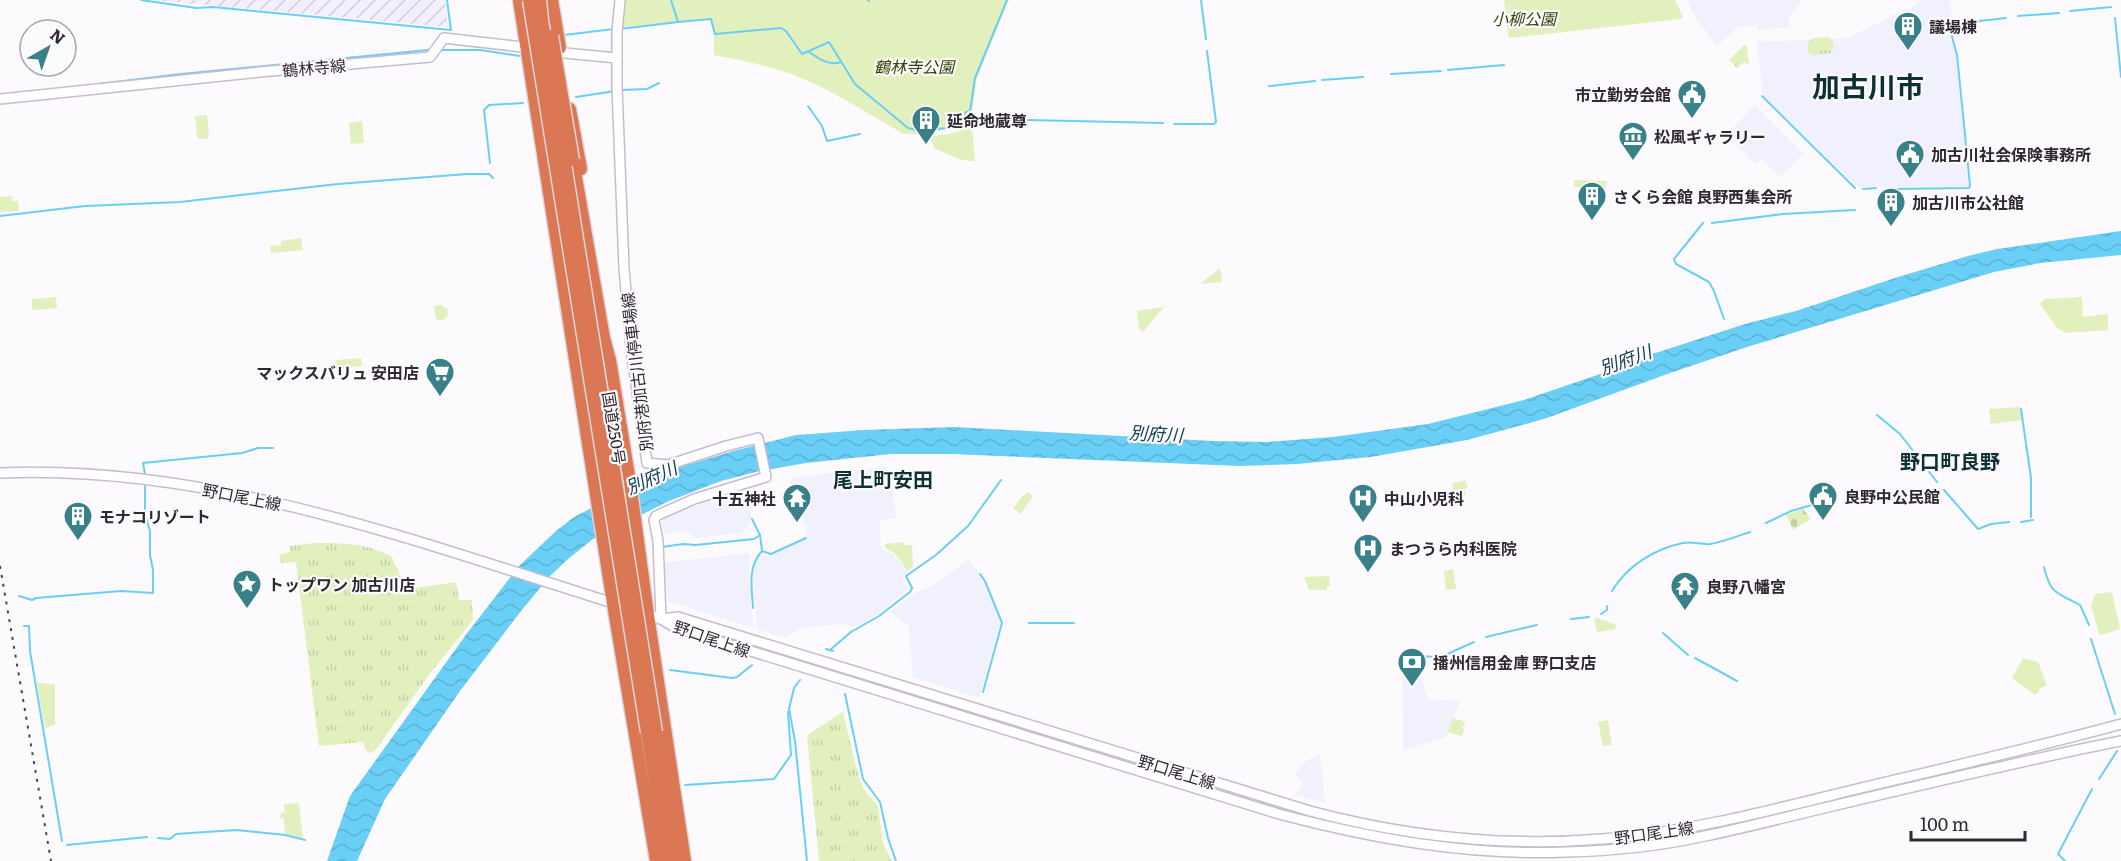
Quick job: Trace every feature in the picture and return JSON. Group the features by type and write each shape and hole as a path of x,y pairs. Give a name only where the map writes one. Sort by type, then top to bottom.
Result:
{"highway":[{"path":"519,0 604,546 656,861"},
{"name":"国道250号","path":"529,0 675,861"},
{"path":"541,0 550,21 604,338 610,360"},
{"name":"国道250号","path":"541,0 542,20 652,732 667,861"},
{"path":"552,0 604,303 610,360 685,861"}],"main road":[{"name":"別府港加古川停車場線","path":"620,0 617,91 624,268 631,349 647,463 668,465 758,438 766,477 679,505 659,514 654,520 658,541 661,619"},
{"name":"鶴林寺線","path":"0,99 430,57 444,38 617,58"},
{"name":"野口尾上線","path":"0,473 90,474 222,491 272,501 349,522 614,604"},
{"path":"614,604 661,619"},
{"name":"野口尾上線","path":"661,619 678,618 1310,811 1372,826 1455,837 1544,842 1603,839 1701,825 2044,745 2121,724"},
{"name":"野口尾上線","path":"661,619 676,628 1279,814 1351,832 1409,843 1465,850 1564,852 1653,845 1704,837 1988,769 2121,741"}],"shaded area":[{"path":"152,0 445,0 448,27"},
{"path":"1687,0 1803,0 1789,16 1790,27 1758,30 1757,25 1738,27 1717,46 1695,17"},
{"path":"1925,0 1950,0 1969,184 1967,188 1858,187 1763,96 1757,42 1847,38"},
{"path":"1755,105 1804,154 1779,177 1761,159 1755,164 1726,135"},
{"path":"885,467 891,470 896,518 880,520 881,549 893,554 905,568 906,572 903,577 908,589 873,618 852,627 846,624 804,627 784,638 757,629 753,581 757,560 760,556 772,555 807,538 802,513 793,512 790,478"},
{"path":"741,493 745,496 751,514 748,527 742,533 695,538 688,531 664,534 662,517 686,505"},
{"path":"750,553 749,574 753,628 668,601 664,563"},
{"path":"968,560 985,581 1000,623 979,698 913,677 909,626 901,622 891,611 915,593 934,585"},
{"path":"1402,656 1413,660 1427,699 1460,701 1446,737 1403,750"},
{"path":"1320,754 1325,803 1294,795 1304,786 1295,774 1305,761"}],"green space":[{"name":"鶴林寺公園","path":"624,0 1009,0 977,78 972,113 967,123 944,130 908,134 902,133 834,94 791,74 714,55 714,37 710,20 623,27 620,24"},
{"name":"小柳公園","path":"1504,0 1675,0 1683,17 1511,38 1508,36"},
{"path":"1828,37 1833,41 1834,46 1831,53 1814,55 1808,52 1807,44 1813,38"},
{"path":"1744,45 1747,46 1749,65 1744,62 1737,68 1729,60"},
{"path":"207,115 209,136 207,139 200,139 197,137 195,116"},
{"path":"362,121 364,143 351,144 349,123"},
{"path":"972,126 975,161 965,161 949,155 934,148 933,142 927,140 928,137 954,133"},
{"path":"1574,180 1607,181 1606,188 1574,187"},
{"path":"12,196 13,201 18,201 19,211 0,212 0,197"},
{"path":"301,238 303,250 271,253 270,246 281,245 281,241"},
{"path":"1220,268 1222,282 1200,284"},
{"path":"56,297 57,308 32,310 32,299"},
{"path":"2082,297 2083,317 2108,314 2108,330 2066,333 2057,328 2040,304 2044,299"},
{"path":"443,305 447,308 448,315 444,320 436,320 434,306"},
{"path":"1164,307 1143,332 1139,330 1137,311"},
{"path":"361,358 362,366 337,368 336,360"},
{"path":"2020,407 2022,420 1991,424 1989,409"},
{"path":"1465,480 1468,488 1464,489 1466,496 1455,499 1452,484"},
{"path":"1028,492 1033,496 1021,514 1013,508"},
{"path":"1803,509 1811,519 1793,530 1786,515"},
{"path":"904,542 905,545 912,545 913,567 907,571 895,554 885,548 885,544"},
{"path":"315,543 364,546 383,552 392,557 399,571 402,590 456,582 459,600 472,600 473,620 429,675 375,751 370,753 365,749 363,742 319,746 296,562 281,563 279,555 290,552 290,546"},
{"path":"1453,569 1456,589 1446,590 1444,571"},
{"path":"1329,576 1330,586 1327,586 1327,590 1309,590 1304,577"},
{"path":"2112,592 2120,629 2102,635 2099,634 2091,605 2095,594"},
{"path":"1594,619 1615,624 1616,629 1597,632"},
{"path":"2023,658 2038,662 2047,685 2039,689 2035,695 2012,678"},
{"path":"37,683 55,684 55,724 45,729"},
{"path":"843,712 863,788 878,806 883,843 892,861 819,861 807,735"},
{"path":"1453,718 1466,722 1462,728 1464,729 1462,736 1448,732"},
{"path":"1608,720 1612,745 1603,746 1598,722"},
{"path":"299,803 303,839 285,834 284,819 280,818 281,813 285,812 284,804"}],"water":[{"name":"別府川","path":"2121,231 2121,255 2040,263 1994,272 1747,347 1544,419 1467,440 1371,457 1297,464 1240,466 953,454 891,454 806,463 721,481 669,501 593,539 550,576 460,691 385,799 357,861 327,861 350,796 468,632 519,566 574,517 648,479 677,468 796,435 864,430 954,427 1267,442 1333,437 1428,424 1524,400 1634,360 1745,324 1796,311 1968,256 1997,249"}],"waterway":[{"path":"141,0 196,8 213,7 451,30 447,0"},
{"path":"620,29 678,22 671,0"},
{"path":"678,22 711,19 715,34 781,28 786,31 802,54 829,42 855,84 908,128 919,131 947,128 959,124 966,112 970,111 975,78 1007,0"},
{"path":"1201,0 1206,39"},
{"path":"2070,11 2111,7"},
{"path":"2018,16 2059,13"},
{"path":"1970,22 2006,18"},
{"path":"2115,18 2121,77"},
{"path":"564,35 614,29"},
{"path":"1895,189 1969,188 1957,55 1951,33"},
{"path":"98,84 428,50"},
{"path":"440,50 480,50 520,56"},
{"path":"1174,124 1214,124 1216,122 1207,51"},
{"path":"809,52 828,62 841,62"},
{"path":"1448,70 1504,65"},
{"path":"1391,74 1441,71"},
{"path":"1322,80 1363,77"},
{"path":"1269,86 1315,81"},
{"path":"621,90 647,89 659,83"},
{"path":"576,97 615,91"},
{"path":"1762,96 1855,188"},
{"path":"490,163 484,110 489,105 523,103"},
{"path":"808,106 822,126 827,141 860,134"},
{"path":"982,119 1163,123"},
{"path":"0,216 85,206 180,202 338,184 467,174 489,174 493,178"},
{"path":"1863,189 1876,188"},
{"path":"617,210 619,249"},
{"path":"1712,223 1783,214 1855,210"},
{"path":"1703,223 1674,259 1676,264 1709,282 1724,319"},
{"path":"2021,409 2031,478 2031,517"},
{"path":"1877,415 1900,434 1937,482"},
{"path":"145,474 143,463 273,448"},
{"path":"830,650 851,632 879,616 910,592 912,588 906,576 936,555 968,526 1001,480"},
{"path":"19,596 32,600 121,591 153,593 150,531 145,514 145,486"},
{"path":"1944,490 1978,529 1991,524 2009,522"},
{"path":"1766,523 1791,511 1819,503"},
{"path":"752,519 760,535 762,551 771,554 806,538"},
{"path":"2021,522 2033,520"},
{"path":"1612,591 1633,566 1652,554 1672,546 1687,543 1715,543 1750,532"},
{"path":"662,547 754,539 760,535"},
{"path":"753,608 752,571 762,551"},
{"path":"2044,567 2052,588 2060,595 2080,605 2089,625"},
{"path":"980,574 1002,623 983,692"},
{"path":"1601,614 1607,610 1607,606"},
{"path":"1571,619 1589,617"},
{"path":"1029,623 1074,623"},
{"path":"1486,637 1537,625"},
{"path":"24,626 29,626 30,651 62,841"},
{"path":"1663,633 1688,655"},
{"path":"2091,639 2115,714"},
{"path":"1445,655 1474,642"},
{"path":"826,649 833,651"},
{"path":"1402,655 1436,657"},
{"path":"1695,658 1737,681"},
{"path":"670,670 732,678 737,677 752,665"},
{"path":"800,680 794,688 789,709 795,741 807,861"},
{"path":"845,694 863,779 880,802 896,861"},
{"path":"685,785 774,779 791,755 788,712"},
{"path":"2099,779 2117,751"},
{"path":"2065,861 2058,854 2092,789"},
{"path":"158,838 170,839 176,834 236,830 285,835 305,840"},
{"path":"67,845 147,837"}],"railway":[{"path":"0,566 51,861"}],"place":[{"name":"議場棟","path":"1908,52"},
{"name":"市立勤労会館","path":"1692,120"},
{"name":"延命地蔵尊","path":"926,146"},
{"name":"松風ギャラリー","path":"1633,162"},
{"name":"加古川社会保険事務所","path":"1910,180"},
{"name":"さくら会館 良野西集会所","path":"1592,222"},
{"name":"加古川市公社館","path":"1891,228"},
{"name":"マックスバリュ 安田店","path":"440,398"},
{"name":"良野中公民館","path":"1823,522"},
{"name":"十五神社","path":"797,524"},
{"name":"中山小児科","path":"1363,524"},
{"name":"モナコリゾート","path":"78,542"},
{"name":"まつうら内科医院","path":"1368,574"},
{"name":"トップワン 加古川店","path":"247,610"},
{"name":"良野八幡宮","path":"1685,612"},
{"name":"播州信用金庫 野口支店","path":"1412,688"}],"district":[{"name":"加古川市","path":"1868,85"},
{"name":"野口町良野","path":"1950,460"},
{"name":"尾上町安田","path":"883,478"}]}
